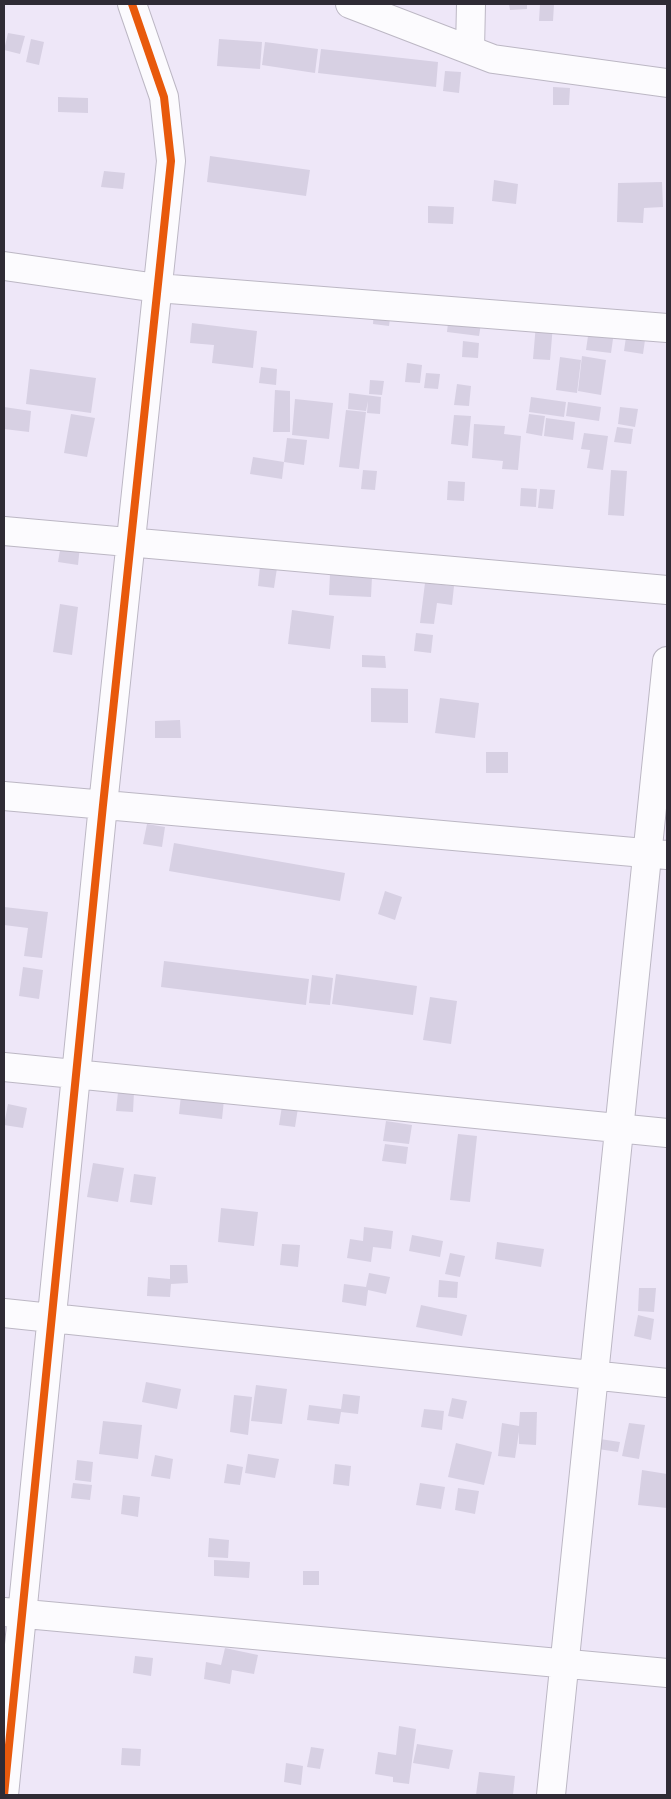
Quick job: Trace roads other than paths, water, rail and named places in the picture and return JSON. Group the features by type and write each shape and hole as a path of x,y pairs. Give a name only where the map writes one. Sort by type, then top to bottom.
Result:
{"street":[{"path":"4,1795 13,1613 52,1316 103,805 171,161 164,97 132,4"},
{"path":"350,4 493,59 667,83"},
{"path":"470,50 471,4"},
{"path":"4,266 157,288 667,328"},
{"path":"4,531 667,590"},
{"path":"551,1795 619,1127 657,854 667,660"},
{"path":"4,796 657,854"},
{"path":"4,1066 77,1075 667,1133"},
{"path":"4,1312 667,1384"},
{"path":"13,1613 667,1673"}]}
